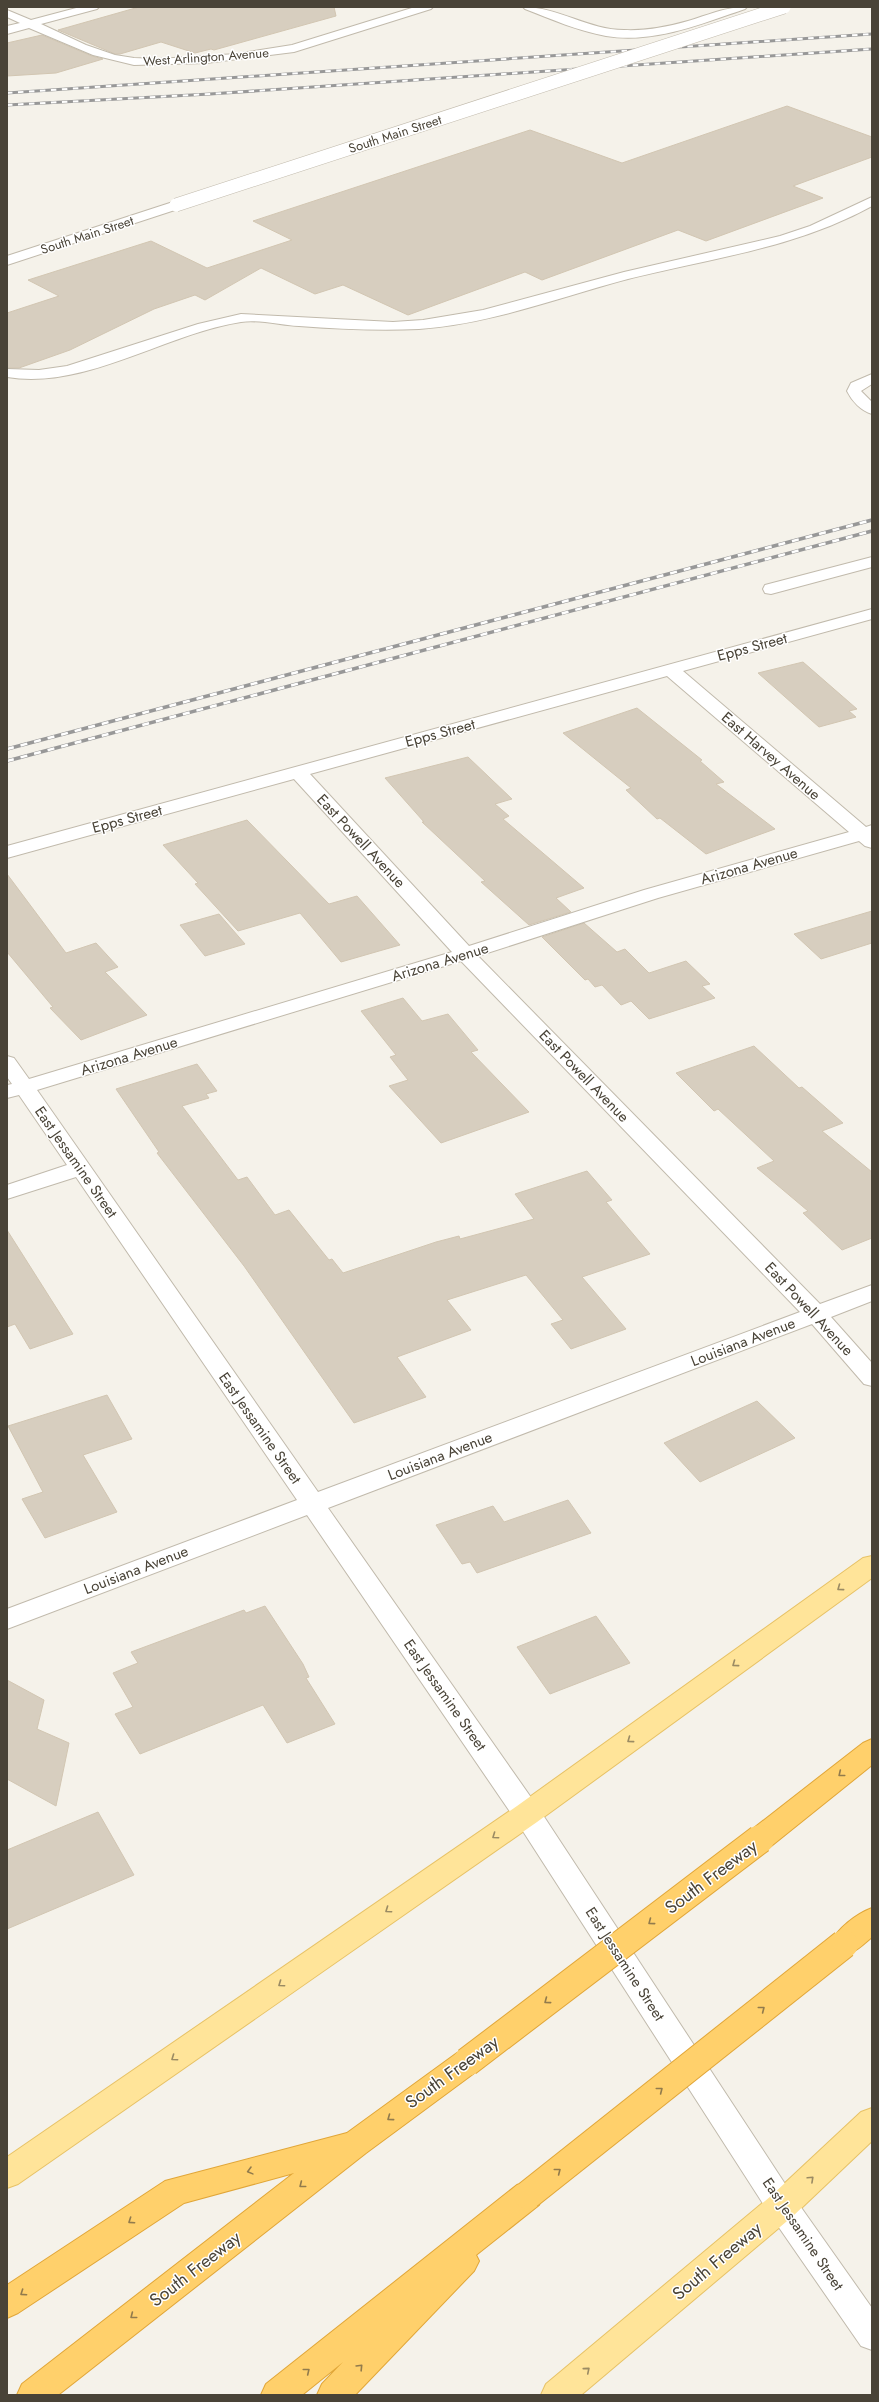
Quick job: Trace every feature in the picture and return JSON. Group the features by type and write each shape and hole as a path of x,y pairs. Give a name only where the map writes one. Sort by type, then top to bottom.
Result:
{"highway":[{"name":"South Freeway","path":"33,2395 355,2144 466,2062 760,1839 872,1750"},
{"path":"277,2395 844,1944 872,1920"},
{"path":"7,2303 176,2190 355,2144"},
{"path":"333,2395 528,2195"}],"main road":[{"path":"7,2174 527,1814 872,1565"},
{"name":"South Freeway","path":"557,2395 782,2206 872,2122"}],"street":[{"path":"7,30 93,7"},
{"name":"West Arlington Avenue","path":"7,13 89,50 129,62 158,62 245,57 294,48 427,7"},
{"path":"530,7 607,32 642,33 663,30 741,7"},
{"name":"South Main Street","path":"7,261 784,7"},
{"path":"7,373 24,377 58,373 111,358 215,324 244,318 394,326 446,321 529,304 628,275 798,235 842,219 872,201"},
{"path":"872,378 856,386 854,391 858,398 872,409"},
{"path":"771,589 872,562"},
{"name":"Epps Street","path":"7,852 872,614"},
{"name":"East Harvey Avenue","path":"671,670 869,836"},
{"name":"East Powell Avenue","path":"298,772 465,954 816,1314 872,1378"},
{"name":"Arizona Avenue","path":"16,1090 465,954 651,894 869,836"},
{"name":"East Jessamine Street","path":"7,1062 16,1090 81,1168 527,1814 782,2206 872,2335"},
{"path":"7,1192 81,1168"},
{"name":"Louisiana Avenue","path":"7,1619 872,1293"}],"building":[{"path":"139,7 334,7 336,16 214,50 211,49 195,53 161,42 120,54 115,54 58,30"},
{"path":"42,35 92,56 103,59 56,73 7,76 7,43"},
{"path":"787,106 872,137 872,157 793,186 823,198 706,241 678,230 542,280 525,272 408,315 343,285 315,294 261,268 205,300 195,295 154,309 70,350 19,368 7,368 7,313 59,296 28,280 151,241 207,268 292,240 253,221 530,130 622,163"},
{"path":"803,662 857,709 849,711 856,717 819,727 758,673"},
{"path":"637,708 702,760 700,761 724,782 716,784 775,829 706,854 660,818 657,819 626,790 631,788 563,733"},
{"path":"468,757 512,799 495,804 509,816 503,819 584,888 556,898 571,912 529,925 481,882 485,881 422,822 424,822 385,778"},
{"path":"247,820 329,904 357,896 400,945 341,962 300,913 238,931 195,884 198,883 163,845"},
{"path":"7,874 66,953 96,943 118,967 105,972 147,1015 81,1040 50,1008 53,1007 7,952"},
{"path":"872,911 872,943 821,959 794,934"},
{"path":"219,914 245,944 205,956 180,925"},
{"path":"584,923 617,952 625,949 649,973 686,961 710,984 702,986 715,998 649,1019 631,1001 621,1005 602,985 595,987 588,979 585,980 542,937"},
{"path":"403,998 422,1021 448,1014 478,1050 471,1052 529,1112 441,1143 389,1086 408,1080 390,1057 396,1055 361,1011"},
{"path":"754,1046 799,1088 802,1087 843,1123 822,1131 872,1172 872,1238 842,1250 803,1213 808,1211 757,1168 774,1161 718,1109 714,1111 676,1073"},
{"path":"197,1064 217,1091 206,1094 209,1098 182,1106 238,1180 247,1177 275,1215 289,1210 329,1260 332,1259 343,1273 436,1242 459,1236 460,1239 534,1219 515,1194 587,1171 612,1200 606,1202 650,1254 582,1277 626,1329 571,1349 551,1324 563,1320 526,1275 447,1300 471,1330 397,1357 426,1397 354,1423 244,1266 157,1153 159,1152 116,1089"},
{"path":"7,1230 73,1334 30,1349 15,1324 7,1327"},
{"path":"107,1395 132,1439 83,1455 117,1512 45,1538 22,1499 43,1492 8,1426"},
{"path":"757,1401 795,1438 700,1482 664,1443"},
{"path":"568,1500 591,1533 477,1573 470,1562 462,1564 436,1525 493,1506 504,1522"},
{"path":"265,1606 303,1664 309,1677 306,1678 335,1724 287,1743 263,1705 140,1754 115,1714 133,1707 113,1673 138,1663 131,1652 244,1610 246,1613"},
{"path":"596,1616 630,1663 550,1694 517,1647"},
{"path":"7,1680 44,1700 37,1729 69,1743 56,1806 7,1779"},
{"path":"98,1812 134,1875 7,1929 7,1850"}],"railway":[{"path":"7,93 872,34"},
{"path":"7,105 210,94 872,49"},
{"path":"7,749 872,520"},
{"path":"7,761 872,531"}]}
